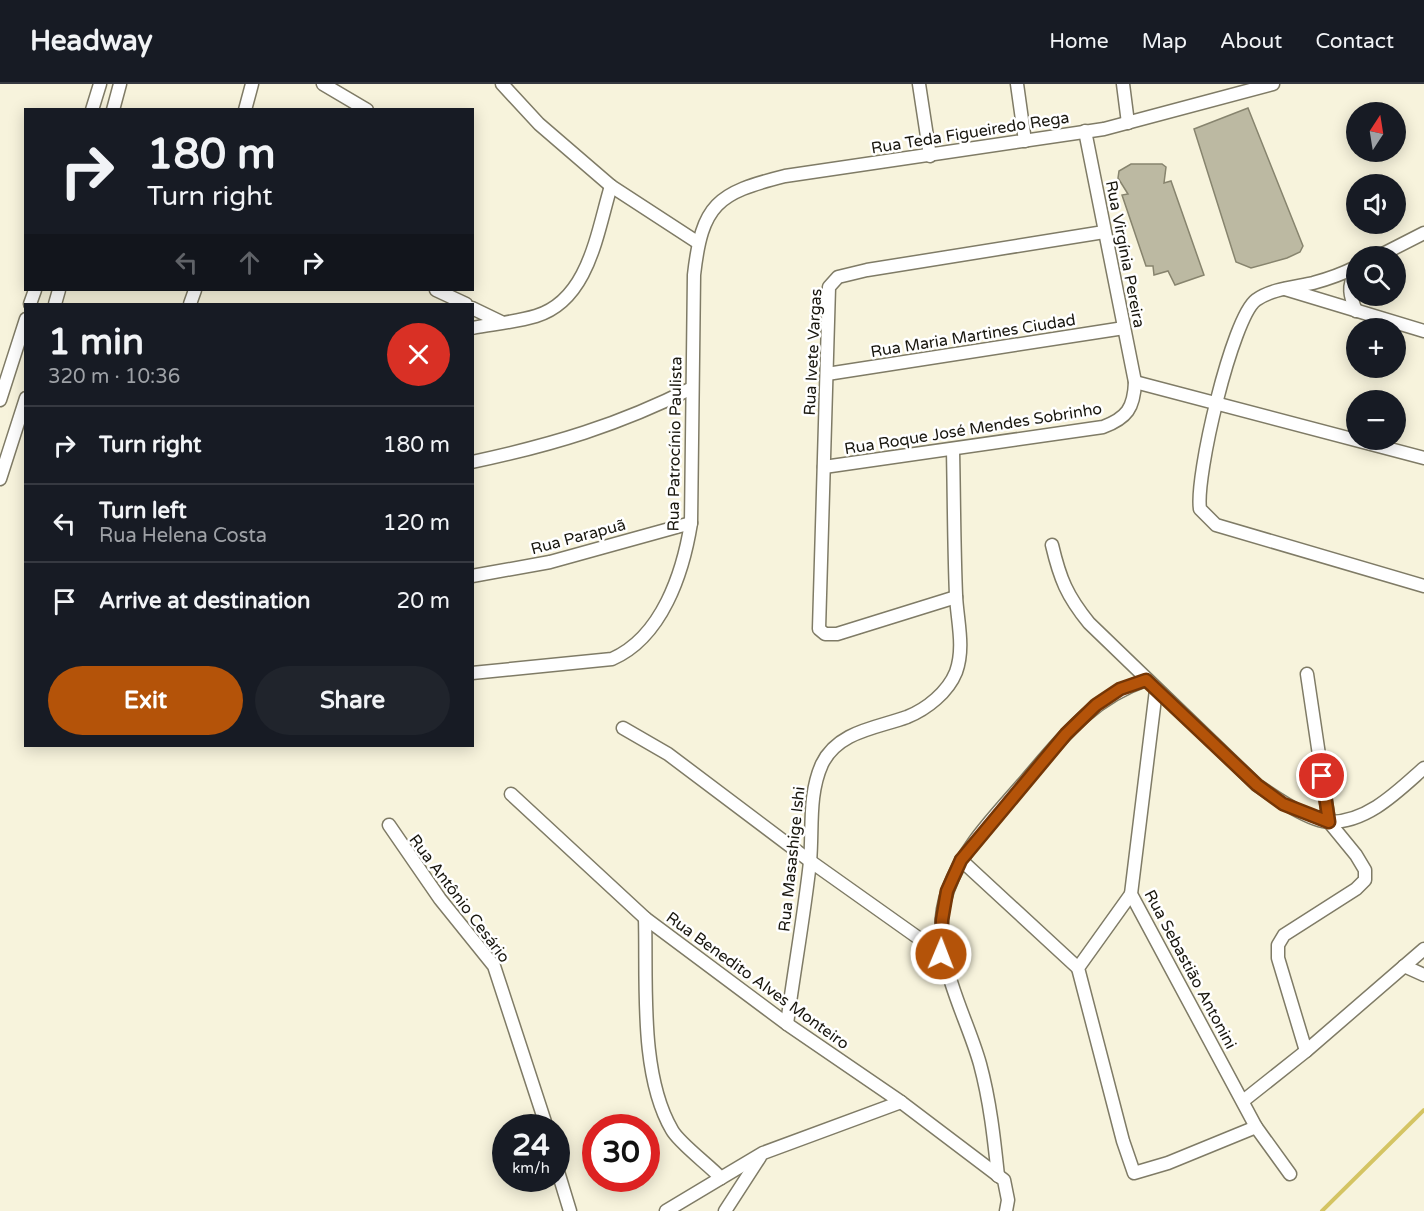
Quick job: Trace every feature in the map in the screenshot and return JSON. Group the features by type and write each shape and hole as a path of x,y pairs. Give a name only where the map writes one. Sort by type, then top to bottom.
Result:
{"street":[{"path":"93,108 100,84"},
{"path":"114,108 120,84"},
{"path":"246,108 252,84"},
{"path":"323,84 364,108"},
{"path":"502,84 539,124 611,186 698,242"},
{"path":"919,84 930,156"},
{"path":"1017,84 1025,141"},
{"path":"1123,84 1128,123"},
{"name":"Rua Teda Figueiredo Rega","path":"698,242 710,212 736,191 785,176 930,156 1128,123 1249,88 1273,84"},
{"name":"Rua Virgínia Pereira","path":"1085,131 1135,382"},
{"path":"474,328 535,316 556,308 571,295 582,275 611,186"},
{"name":"Rua Ivete Vargas","path":"956,597 837,634 825,634 819,629 829,287 838,278 1104,231"},
{"path":"1399,246 1424,233"},
{"name":"Rua Patrocínio Paulista","path":"474,673 612,659 626,653 640,642 664,607 687,549 691,523 694,275 698,242"},
{"path":"1346,273 1258,298 1243,316 1217,403 1200,476 1198,498 1200,509 1216,525 1424,586"},
{"path":"1284,289 1424,331"},
{"path":"438,291 464,303"},
{"path":"1354,306 1356,311"},
{"path":"474,309 501,322"},
{"path":"0,479 24,403 0,401 24,325"},
{"name":"Rua Maria Martines Ciudad","path":"827,374 1124,328"},
{"path":"1135,382 1424,458"},
{"name":"Rua Roque José Mendes Sobrinho","path":"824,467 953,450 1108,425 1125,416 1131,409 1135,382"},
{"path":"474,462 547,447 620,423 692,388"},
{"name":"Rua Masashige Ishi","path":"787,1024 810,861 814,785 823,761 842,741 867,728 908,716 941,694 955,673 959,658 960,635 956,597 953,450"},
{"name":"Rua Parapuã","path":"474,576 549,562 691,523"},
{"path":"1052,545 1062,583 1070,600 1089,623 1257,785 1283,804 1329,822 1365,870 1365,880 1356,889 1284,935 1278,945 1278,958 1306,1051"},
{"path":"1307,674 1329,822"},
{"path":"1006,1211 1008,1200 1004,1180 998,1176 989,1102 980,1063 941,954 942,920 947,891 961,860 1058,743 1096,705 1120,689 1146,680"},
{"name":"Rua Sebastião Antonini","path":"1156,690 1131,894 1256,1127 1290,1174"},
{"path":"623,728 668,754 810,861 941,954"},
{"path":"1329,822 1353,817 1383,804 1424,768"},
{"name":"Rua Benedito Alves Monteiro","path":"511,794 645,918 787,1024 901,1102 998,1176"},
{"name":"Rua Antônio Cesário","path":"389,825 440,899 494,966 542,1114"},
{"path":"961,860 1078,968 1123,1141 1134,1173 1168,1163 1256,1127"},
{"path":"1078,968 1131,894"},
{"path":"645,918 650,1048 658,1096 673,1131 721,1178"},
{"path":"1243,1101 1306,1051 1424,949"},
{"path":"1404,966 1424,975"},
{"path":"666,1211 763,1153 901,1102"},
{"path":"725,1211 763,1153"},
{"path":"564,1192 570,1211"}],"building":[{"path":"1248,108 1303,246 1300,252 1287,258 1251,268 1236,262 1194,129"},
{"path":"1131,164 1162,164 1166,167 1164,183 1171,181 1204,275 1175,285 1168,271 1154,275 1153,266 1146,266 1122,195 1128,194 1118,178 1119,171"}],"waterway":[{"path":"1322,1211 1424,1110"}],"route":[{"path":"941,954 942,920 947,891 961,860 990,822 1066,734 1096,705 1120,689 1146,680 1257,785 1283,804 1329,822 1322,776"}]}
